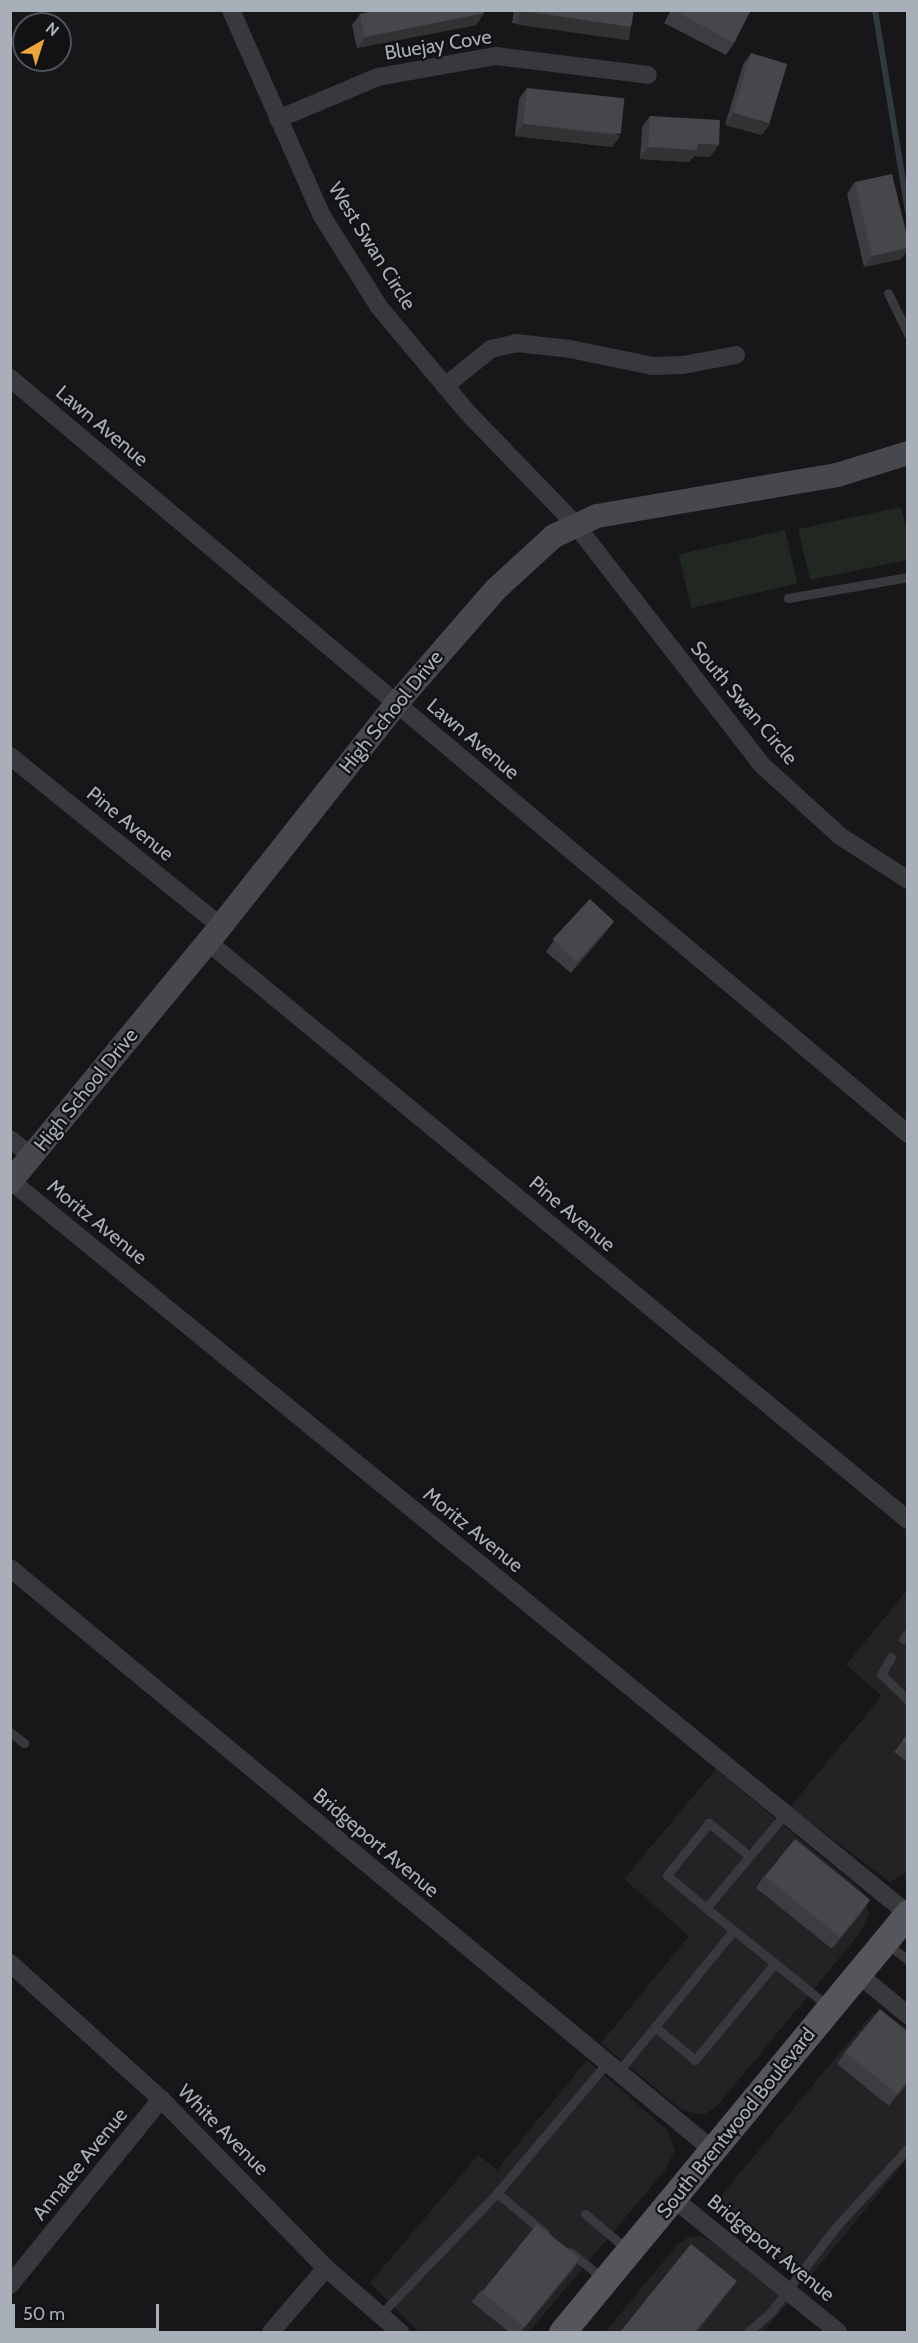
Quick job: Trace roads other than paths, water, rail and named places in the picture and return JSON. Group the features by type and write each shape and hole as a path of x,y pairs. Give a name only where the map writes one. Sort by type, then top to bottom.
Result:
{"main road":[{"name":"South Brentwood Boulevard","path":"562,2332 714,2151 907,1913"}],"street":[{"name":"West Swan Circle","path":"231,10 322,216 372,297 445,386 576,524"},
{"name":"Bluejay Cove","path":"278,119 378,77 496,56 648,75"},
{"path":"445,386 491,349 516,344 570,349 653,366 683,365 736,355"},
{"name":"Lawn Avenue","path":"10,378 908,1134"},
{"name":"High School Drive","path":"11,1182 215,934 396,704 496,589 554,536 597,516 837,475 908,453"},
{"name":"South Swan Circle","path":"576,524 762,765 840,836 908,880"},
{"name":"Pine Avenue","path":"10,756 215,934 908,1520"},
{"path":"10,1139 32,1156"},
{"name":"Moritz Avenue","path":"11,1182 907,1913"},
{"name":"Bridgeport Avenue","path":"10,1568 714,2151"},
{"name":"White Avenue","path":"10,1963 161,2099 326,2268 400,2332"},
{"path":"858,1974 908,2015"},
{"name":"Annalee Avenue","path":"10,2284 161,2099"},
{"name":"Bridgeport Avenue","path":"674,2199 838,2332"},
{"path":"271,2332 326,2268"}],"lane":[{"path":"888,293 908,334"},
{"path":"788,598 908,577"},
{"path":"891,1657 881,1674 908,1700"},
{"path":"10,1732 24,1743"},
{"path":"706,1908 786,1814"},
{"path":"749,1856 709,1823 667,1875 830,2008"},
{"path":"380,2315 613,2068 655,2027 734,1930"},
{"path":"884,1941 908,1960"},
{"path":"655,2027 695,2060 775,1963"},
{"path":"748,2332 788,2291 835,2229 908,2148"},
{"path":"497,2193 555,2241"},
{"path":"585,2214 630,2251"},
{"path":"564,2248 606,2281"}],"waterway":[{"path":"875,10 908,211"}]}
